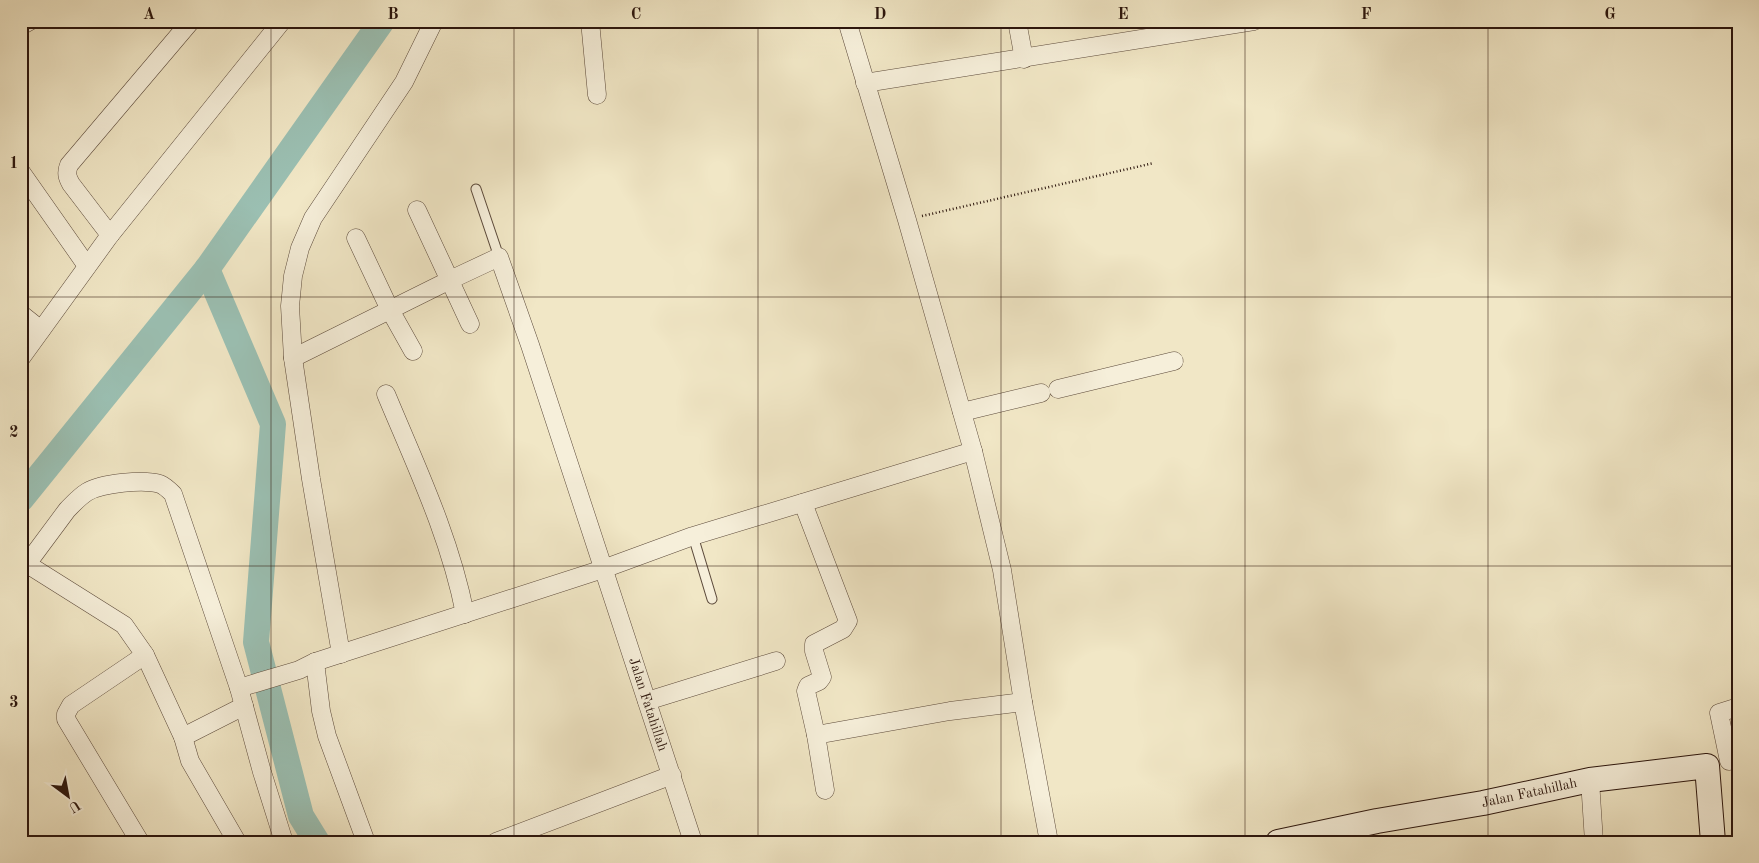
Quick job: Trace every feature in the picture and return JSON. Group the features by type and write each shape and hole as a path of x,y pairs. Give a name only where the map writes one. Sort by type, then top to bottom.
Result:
{"street":[{"path":"21,26 30,21"},
{"path":"110,235 67,178 69,165 191,21"},
{"path":"22,355 110,235 282,21"},
{"path":"341,654 293,358 290,306 293,276 300,248 313,218 404,82 434,21"},
{"path":"590,21 597,95"},
{"path":"847,21 907,220 973,451 1002,570 1023,702 1049,842"},
{"path":"1017,21 1024,59"},
{"path":"865,83 1254,21"},
{"path":"21,172 87,266"},
{"path":"417,210 470,324"},
{"path":"356,238 390,310 413,351"},
{"path":"293,358 499,257"},
{"name":"Jalan Fatahillah","path":"499,257 693,842"},
{"path":"21,314 41,330"},
{"path":"1058,389 1174,361"},
{"path":"962,412 1041,393"},
{"path":"386,394 444,535 465,614"},
{"path":"244,686 603,569 693,536 973,451"},
{"path":"237,842 190,761 183,737 145,655 124,625 24,568 75,501 88,492 105,485 152,482 163,485 173,494 244,686 244,706 284,842"},
{"path":"803,503 848,621 843,629 814,644 814,651 822,677 819,682 808,686 806,691 816,735 825,790"},
{"path":"140,842 66,719 66,714 71,706 145,655"},
{"path":"647,701 776,661"},
{"path":"307,666 327,736 366,842"},
{"path":"816,735 923,716 1023,702"},
{"path":"183,737 244,706"},
{"path":"1713,842 1725,762 1719,713 1738,706"},
{"name":"Jalan Fatahillah","path":"1278,842 1346,835 1590,780 1725,762"},
{"path":"496,842 672,775"},
{"path":"1590,780 1594,842"}],"lane":[{"path":"476,189 499,257"},
{"path":"693,536 712,599"}],"path":[{"path":"907,220 1154,163"}],"waterway":[{"path":"21,499 207,269 382,21"},
{"path":"207,269 273,424 256,642 301,816 317,842"}]}
